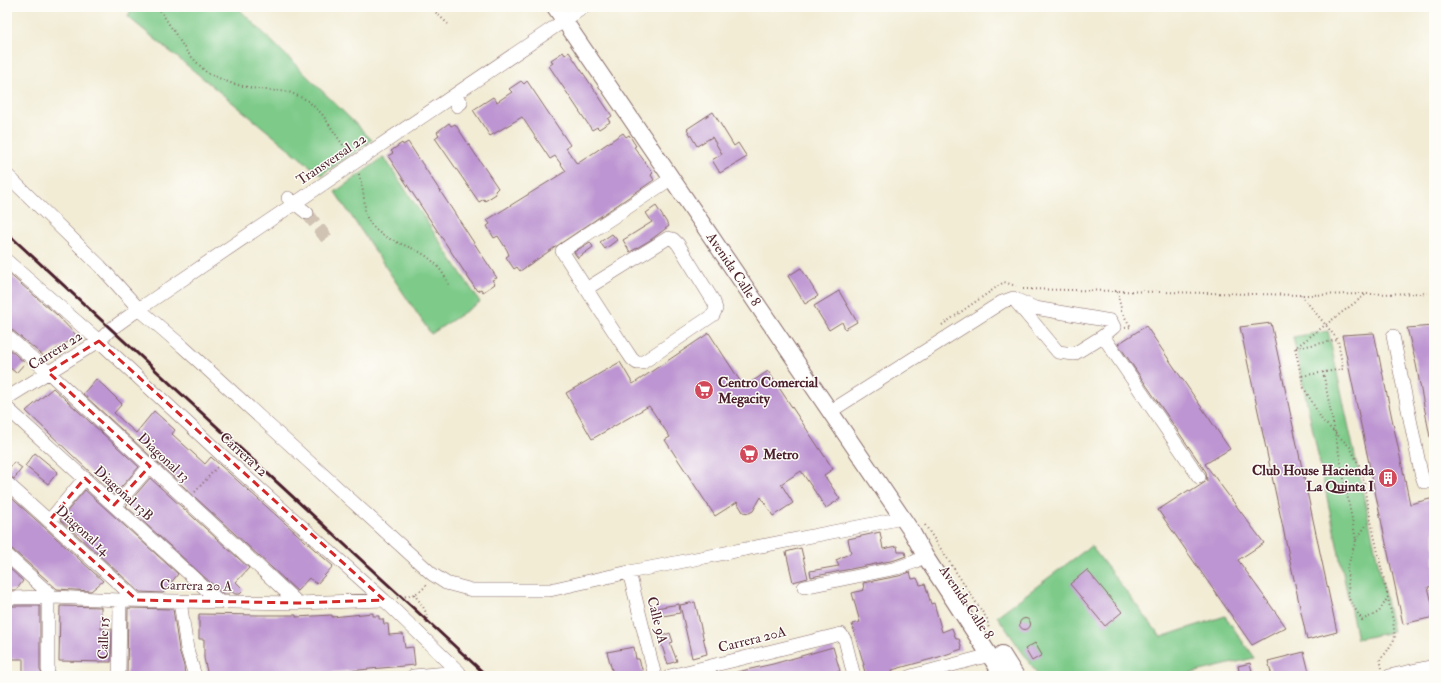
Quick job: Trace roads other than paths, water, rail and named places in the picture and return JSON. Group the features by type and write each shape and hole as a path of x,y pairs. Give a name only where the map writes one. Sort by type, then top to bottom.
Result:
{"main road":[{"name":"Avenida Calle 8","path":"555,7 831,411 912,532 925,556 1003,676"},
{"name":"Avenida Calle 8","path":"912,532 934,553 1016,676"}],"street":[{"name":"Transversal 22","path":"99,342 111,329 291,200 354,163 455,98 584,7"},
{"path":"7,175 100,266 139,309 182,346 432,574 446,583 472,590 510,586 550,590 629,572 902,518"},
{"path":"586,289 668,238 673,239 678,244 714,302 716,309 713,315 642,363 637,364 632,359 586,289 562,251 672,178"},
{"path":"291,200 307,213"},
{"name":"Carrera 12","path":"7,261 99,342 225,458 384,600 460,674"},
{"path":"831,411 1002,302 1013,298 1035,308 1111,321 1114,327 1103,336 1074,354 1058,352 1013,298"},
{"name":"Diagonal 13","path":"7,336 298,603"},
{"path":"1103,336 1199,477"},
{"path":"1393,336 1421,473 1424,482 1434,482"},
{"name":"Carrera 22","path":"7,398 99,342"},
{"name":"Diagonal 13B","path":"7,408 220,602"},
{"path":"115,506 150,466"},
{"path":"49,521 85,478"},
{"name":"Diagonal 14","path":"7,483 137,600"},
{"path":"7,555 51,597 48,670"},
{"path":"804,587 897,568 925,556"},
{"name":"Calle 9A","path":"629,572 656,676"},
{"name":"Carrera 20 A","path":"7,598 51,597 120,600 298,603 384,600"},
{"name":"Calle 15","path":"119,676 120,600"},
{"path":"180,601 187,649 195,676"},
{"name":"Carrera 20A","path":"670,676 841,634 845,640 854,676"},
{"path":"911,676 990,655"},
{"path":"1393,674 1434,666"},
{"path":"413,676 460,674"}],"tunnel":[{"path":"307,213 327,239"}],"railway":[{"path":"7,233 487,676"}],"place":[{"name":"Centro Comercial Megacity","path":"704,390"},
{"name":"Metro","path":"749,454"},
{"name":"Club House Hacienda La Quinta I","path":"1388,478"}]}
